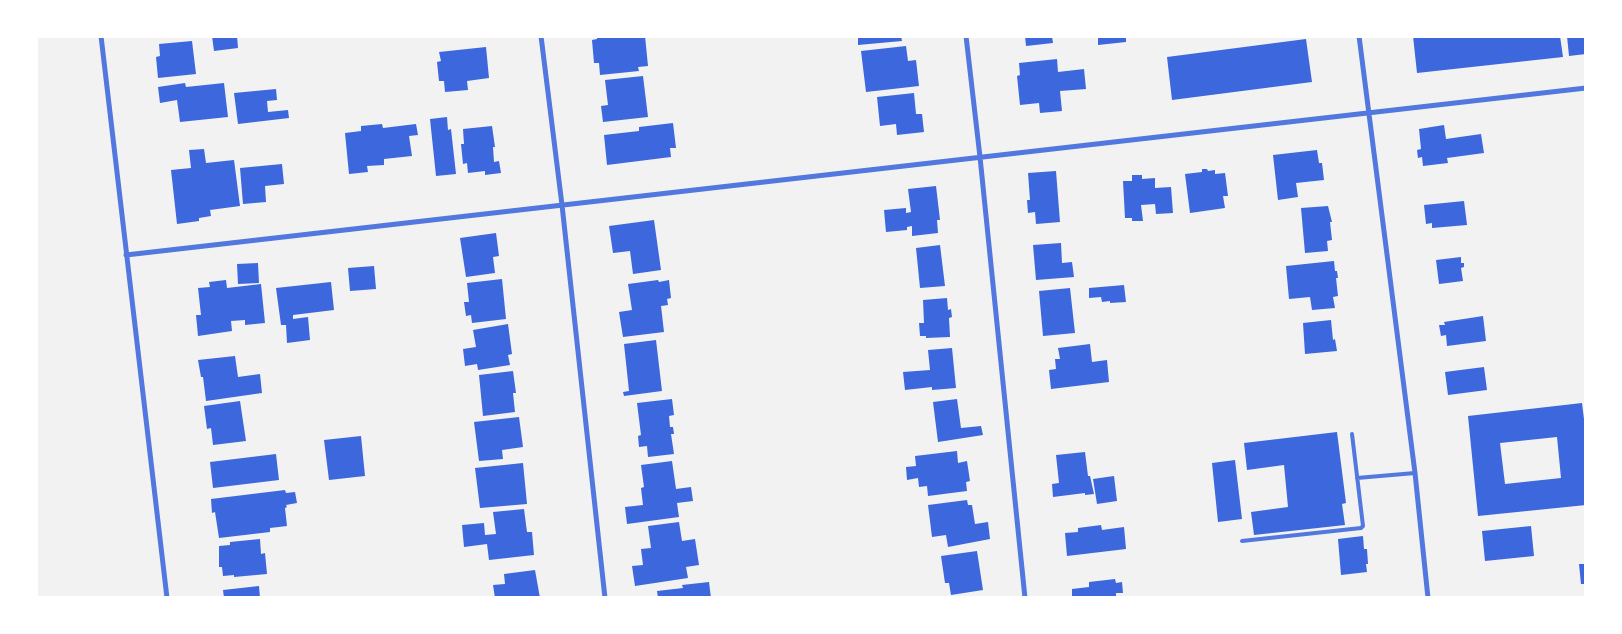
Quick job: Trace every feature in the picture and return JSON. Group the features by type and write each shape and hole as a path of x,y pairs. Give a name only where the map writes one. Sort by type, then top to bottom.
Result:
{"street":[{"path":"101,36 167,598"},
{"path":"541,36 562,205 605,598"},
{"path":"966,36 1025,598"},
{"path":"1359,36 1415,473 1428,598"},
{"path":"126,254 1586,88"}],"lane":[{"path":"1242,541 1361,528 1364,526 1352,434"},
{"path":"1357,478 1415,473"}],"building":[{"path":"212,36 237,36 238,48 214,51"},
{"path":"597,36 645,36 648,66 638,67 639,71 600,75 599,63 594,63 592,40 597,39"},
{"path":"858,36 901,36 902,41 858,45"},
{"path":"1025,36 1052,36 1053,43 1026,46"},
{"path":"1098,36 1126,36 1126,42 1098,45"},
{"path":"1413,36 1560,36 1563,57 1417,73"},
{"path":"1567,36 1586,36 1586,54 1569,56"},
{"path":"1306,39 1312,82 1172,100 1167,57"},
{"path":"192,41 196,74 158,78 156,57 160,56 159,44"},
{"path":"906,46 908,61 916,60 919,86 866,92 861,51"},
{"path":"486,47 489,78 467,81 468,90 445,92 444,81 439,81 437,62 441,61 439,52"},
{"path":"1057,59 1058,72 1084,69 1086,89 1060,91 1062,111 1040,113 1039,103 1020,105 1017,76 1020,75 1019,63"},
{"path":"643,76 648,117 603,122 601,106 608,105 605,80"},
{"path":"185,83 186,87 224,83 228,117 180,122 177,100 160,103 158,87"},
{"path":"276,89 277,100 267,101 268,112 288,110 289,118 238,124 234,93"},
{"path":"914,93 916,114 922,114 924,132 897,135 896,124 880,126 877,97"},
{"path":"447,117 448,130 451,129 456,174 436,176 430,119"},
{"path":"673,123 676,148 670,148 671,157 607,165 604,135 639,131 639,127"},
{"path":"382,124 383,128 416,124 418,135 409,136 412,156 384,159 384,165 367,166 368,172 349,174 345,133 361,131 361,126"},
{"path":"1444,125 1446,139 1481,134 1484,153 1447,158 1448,163 1423,166 1422,157 1418,158 1417,150 1421,149 1419,129"},
{"path":"492,126 495,147 493,147 494,162 499,161 501,173 485,175 485,171 468,173 467,163 463,164 461,144 464,144 463,129"},
{"path":"204,149 206,163 234,160 240,206 210,210 211,216 199,218 199,221 177,224 171,170 191,168 189,150"},
{"path":"1317,150 1319,163 1322,163 1324,180 1296,183 1298,197 1278,200 1273,155"},
{"path":"282,164 284,184 265,186 266,202 243,204 240,168"},
{"path":"1202,169 1207,169 1208,171 1215,170 1215,174 1225,173 1228,196 1223,196 1225,208 1190,213 1185,174 1202,172"},
{"path":"1056,171 1060,222 1036,224 1035,212 1028,213 1027,200 1030,200 1028,173"},
{"path":"1132,175 1142,175 1142,179 1155,178 1155,188 1171,187 1173,213 1156,214 1155,204 1141,205 1143,221 1132,221 1132,218 1125,218 1123,181 1132,181"},
{"path":"936,186 940,220 937,220 938,233 912,236 912,226 907,227 907,230 886,232 884,210 906,208 906,213 911,212 908,189"},
{"path":"1464,201 1467,225 1432,228 1432,223 1426,224 1424,205"},
{"path":"1328,206 1332,222 1330,222 1332,240 1327,241 1328,251 1305,253 1301,208"},
{"path":"654,220 661,270 633,274 630,251 613,253 609,226"},
{"path":"496,233 499,256 493,257 495,273 466,277 460,238"},
{"path":"1061,243 1062,263 1072,262 1074,277 1036,280 1033,245"},
{"path":"940,245 945,286 920,288 916,248"},
{"path":"1461,257 1461,263 1464,263 1464,267 1461,268 1463,281 1439,284 1436,260"},
{"path":"1334,261 1338,278 1336,278 1338,296 1333,297 1335,308 1312,310 1310,297 1289,299 1286,266"},
{"path":"258,263 259,283 238,284 237,264"},
{"path":"374,266 376,289 350,291 348,268"},
{"path":"502,279 506,319 472,323 471,315 466,316 464,302 469,302 467,283"},
{"path":"226,280 227,288 261,284 265,323 245,325 245,320 231,321 232,331 198,336 196,315 201,315 198,288 210,287 209,282"},
{"path":"658,280 659,282 669,280 671,298 667,299 668,305 661,306 664,332 623,337 619,312 632,310 628,284"},
{"path":"331,282 334,310 293,315 293,319 308,317 310,340 287,343 286,325 281,325 276,288"},
{"path":"1124,285 1126,302 1110,303 1110,301 1102,302 1101,297 1089,298 1089,288"},
{"path":"1070,288 1075,333 1043,336 1039,291"},
{"path":"947,298 948,310 951,309 952,317 949,318 950,337 926,338 926,336 920,336 919,323 924,323 923,300"},
{"path":"1483,316 1486,341 1447,346 1446,335 1441,336 1439,325 1445,325 1444,322"},
{"path":"1331,320 1333,340 1335,339 1337,351 1305,354 1303,323"},
{"path":"508,324 512,354 508,355 510,365 478,370 477,364 465,366 463,349 476,347 473,330"},
{"path":"656,340 662,391 624,396 623,392 629,391 624,344"},
{"path":"1090,344 1092,362 1107,360 1109,382 1051,389 1049,370 1056,369 1055,359 1060,359 1058,348"},
{"path":"952,348 956,388 932,390 932,387 905,390 903,372 930,370 928,350"},
{"path":"235,356 238,377 260,374 262,393 206,401 203,377 201,377 198,360"},
{"path":"1484,367 1487,390 1448,395 1445,372"},
{"path":"513,371 516,393 513,393 515,412 483,416 479,375"},
{"path":"672,399 674,415 669,416 670,427 673,427 674,434 671,434 674,454 648,457 647,446 639,447 638,436 641,435 637,403"},
{"path":"957,399 961,428 981,426 983,435 938,442 933,402"},
{"path":"240,401 246,441 213,445 211,428 207,429 204,406"},
{"path":"1582,403 1586,435 1586,505 1478,516 1468,416","holes":["1557,437 1561,478 1505,484 1500,443"]},
{"path":"519,417 523,447 502,450 503,459 479,461 474,422"},
{"path":"1337,432 1346,503 1342,504 1345,525 1254,535 1251,512 1288,507 1284,465 1247,470 1244,443"},
{"path":"361,436 365,476 329,480 324,440"},
{"path":"957,451 958,463 967,461 970,481 966,482 967,491 928,496 927,486 919,487 918,478 907,480 906,467 916,466 915,456"},
{"path":"1085,452 1088,476 1090,476 1094,494 1085,495 1085,493 1053,497 1052,484 1059,483 1056,455"},
{"path":"276,454 279,480 213,488 210,462"},
{"path":"1235,460 1242,519 1218,522 1212,463"},
{"path":"672,461 676,489 691,487 693,501 677,503 679,517 627,524 625,507 643,505 641,488 644,487 641,465"},
{"path":"523,463 527,504 480,508 475,468"},
{"path":"1114,476 1117,501 1097,504 1093,479"},
{"path":"285,490 286,493 295,492 297,503 286,505 287,526 270,528 270,532 219,538 215,512 212,513 211,499"},
{"path":"967,500 968,505 972,505 975,524 988,522 990,539 948,547 946,535 932,537 928,505"},
{"path":"524,509 527,532 532,532 534,555 489,560 487,544 464,547 462,525 484,523 485,535 496,534 493,512"},
{"path":"679,522 682,541 695,539 699,565 686,567 688,578 635,586 632,566 643,565 641,549 651,548 648,526"},
{"path":"1101,525 1102,530 1124,527 1126,549 1067,556 1065,533 1078,532 1078,528"},
{"path":"1531,526 1534,556 1485,561 1482,531"},
{"path":"1363,536 1364,549 1367,549 1367,572 1341,575 1338,539"},
{"path":"260,539 261,554 265,553 267,574 223,576 222,567 219,567 219,546 230,545 230,542"},
{"path":"977,551 983,590 951,595 949,583 945,583 941,556"},
{"path":"1579,564 1586,564 1586,584 1581,584"},
{"path":"535,570 540,598 495,598 493,585 505,584 504,574"},
{"path":"1115,579 1116,583 1122,582 1123,593 1116,593 1116,598 1072,598 1072,589 1089,587 1089,582"},
{"path":"709,582 711,598 658,598 657,591 683,588 682,585"},
{"path":"259,586 260,598 224,598 223,590"}]}
